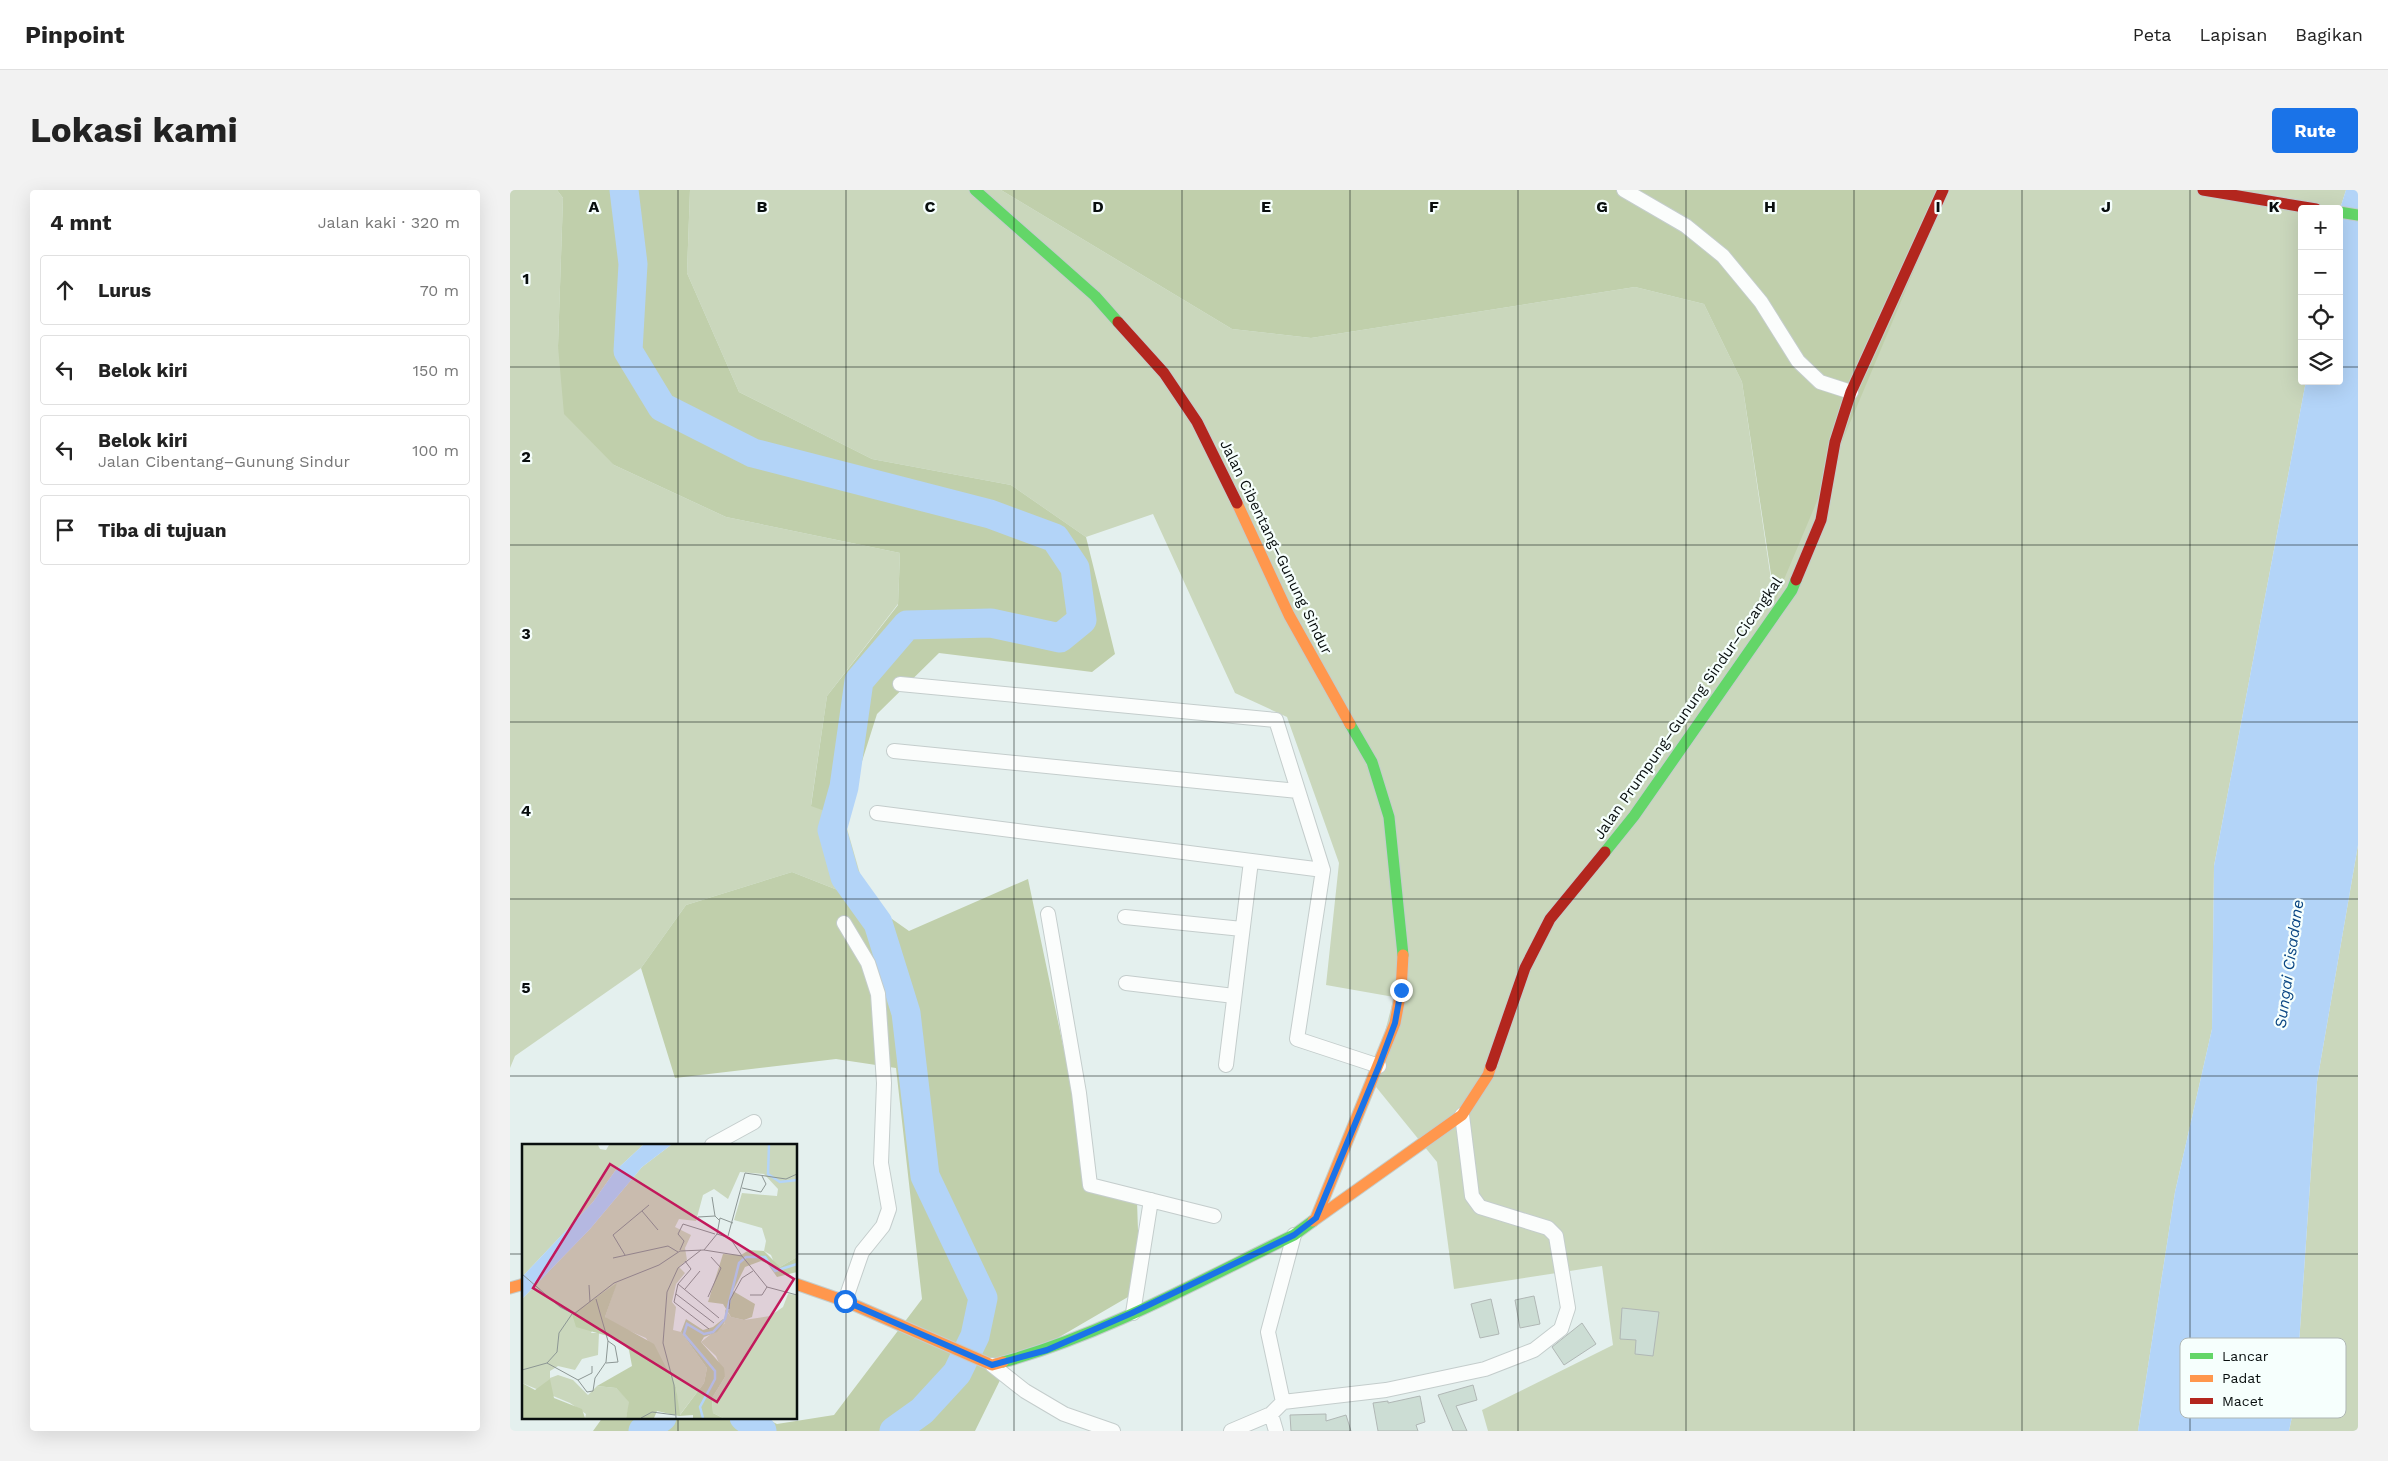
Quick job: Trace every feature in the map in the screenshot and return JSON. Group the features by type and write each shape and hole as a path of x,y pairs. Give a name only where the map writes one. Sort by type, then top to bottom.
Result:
{"main road":[{"name":"Jalan Cibentang–Gunung Sindur","path":"975,190 1095,296 1164,373 1197,422 1260,549 1290,615 1372,762 1389,817 1398,887 1404,961 1395,1023 1316,1218"},
{"name":"Jalan Prumpung–Gunung Sindur–Cicangkal","path":"992,1365 1047,1350 1132,1313 1294,1235 1462,1115 1488,1075 1525,968 1550,919 1634,816 1792,590 1821,520 1835,442 1851,392 1943,190"},
{"path":"2203,190 2298,206"},
{"path":"2343,213 2358,216"},
{"path":"798,1285 845,1301 992,1365"}],"street":[{"path":"1624,190 1686,226 1723,256 1761,302 1798,362 1820,382 1851,392"},
{"path":"900,684 1276,720 1323,870 1296,1039 1379,1066"},
{"path":"894,751 1298,791"},
{"path":"877,813 1323,870"},
{"path":"1226,1065 1251,861"},
{"path":"1048,914 1078,1093 1090,1185 1214,1216"},
{"path":"1126,917 1242,929"},
{"path":"844,923 868,963 878,994 884,1083 881,1163 889,1209 883,1226 862,1252 845,1301"},
{"path":"1126,983 1234,996"},
{"path":"1231,1431 1271,1414 1283,1402 1386,1390 1485,1369 1534,1350 1561,1329 1568,1308 1556,1236 1548,1228 1480,1207 1472,1196 1462,1115"},
{"path":"714,1144 754,1122"},
{"path":"1132,1313 1151,1200"},
{"path":"1283,1402 1268,1332 1294,1235"},
{"path":"992,1365 1025,1391 1064,1414 1113,1431"},
{"path":"1271,1414 1276,1431"}],"green space":[{"path":"510,190 557,190 563,198 558,346 614,465 726,517 900,553 898,604 827,696 811,805 844,818 868,902 792,872 686,905 641,968 515,1056 510,1068"},
{"path":"557,190 690,190 687,273 739,392 872,459 1011,485 1086,537 1115,654 1092,672 939,653 877,714 844,818 811,806 827,696 898,605 900,553 726,517 614,465 564,414 558,346 563,198"},
{"path":"690,190 1001,190 1232,329 1311,338 1635,287 1704,304 1742,382 1774,600 1948,190 2346,190 2341,205 2298,205 2298,385 2305,385 2214,866 2212,1029 2175,1192 2138,1431 1488,1431 1482,1410 1613,1345 1602,1266 1454,1289 1437,1162 1372,1082 1394,997 1326,985 1339,863 1287,717 1235,693 1153,514 1086,537 1011,485 872,459 739,392 687,273"},
{"path":"1001,190 1948,190 1775,601 1742,382 1704,304 1635,287 1311,338 1232,329"},
{"path":"2358,845 2358,1431 2289,1431 2292,1418 2346,1418 2346,1338 2299,1338 2317,1082"},
{"path":"792,872 868,902 909,931 1028,879 1092,1183 1137,1201 1140,1290 1006,1368 975,1431 593,1431 602,1418 765,1418 777,1424 834,1415 922,1299 896,1068 836,1059 675,1078 641,968 686,905"}],"water":[{"name":"Sungai Cisadane","path":"2346,190 2358,190 2358,845 2317,1082 2299,1338 2180,1338 2180,1418 2292,1418 2289,1431 2138,1431 2175,1192 2212,1029 2214,866 2305,385 2343,385 2343,205 2341,205"}],"building":[{"path":"1534,1296 1540,1324 1520,1328 1515,1300"},
{"path":"1491,1299 1499,1334 1480,1338 1471,1304"},
{"path":"1622,1308 1659,1312 1653,1356 1635,1354 1636,1340 1620,1339"},
{"path":"1582,1323 1596,1344 1564,1365 1552,1347"},
{"path":"1473,1385 1477,1400 1456,1406 1467,1431 1453,1431 1438,1395"},
{"path":"1420,1396 1425,1422 1416,1425 1418,1431 1378,1431 1373,1403 1388,1401 1388,1403"},
{"path":"1326,1414 1326,1421 1346,1415 1351,1431 1291,1431 1290,1415"}],"waterway":[{"path":"624,190 633,264 628,351 662,407 753,453 990,514 1055,538 1075,568 1082,620 1060,638 991,623 907,625 859,681 844,787 832,830 845,877 878,923 906,1013 925,1176 983,1298 975,1336 957,1373 922,1411 894,1431"},
{"path":"643,1431 661,1418"},
{"path":"745,1418 762,1431"}],"traffic: fast":[{"path":"975,190 1095,296 1118,322"},
{"path":"2343,213 2358,215"},
{"path":"1605,852 1634,816 1792,590 1796,580"},
{"path":"1350,724 1372,762 1389,817 1403,955"},
{"path":"1003,1362 1078,1337 1115,1322 1294,1235 1313,1221"}],"traffic: slow":[{"path":"1237,503 1289,615 1350,724"},
{"path":"1316,1218 1395,1023 1401,991 1403,955"},
{"path":"1313,1221 1462,1115 1488,1075 1491,1066"},
{"path":"510,1288 522,1285"},
{"path":"798,1285 845,1301 992,1365 1003,1362"}],"traffic: jam":[{"path":"1796,580 1821,520 1835,442 1851,392 1943,190"},
{"path":"2203,190 2298,206"},
{"path":"1118,322 1164,373 1197,422 1237,503"},
{"path":"1491,1066 1525,968 1550,919 1605,852"}],"route":[{"path":"845,1301 992,1365 1047,1350 1132,1313 1294,1235 1316,1218 1379,1066 1395,1023 1401,990"}]}
